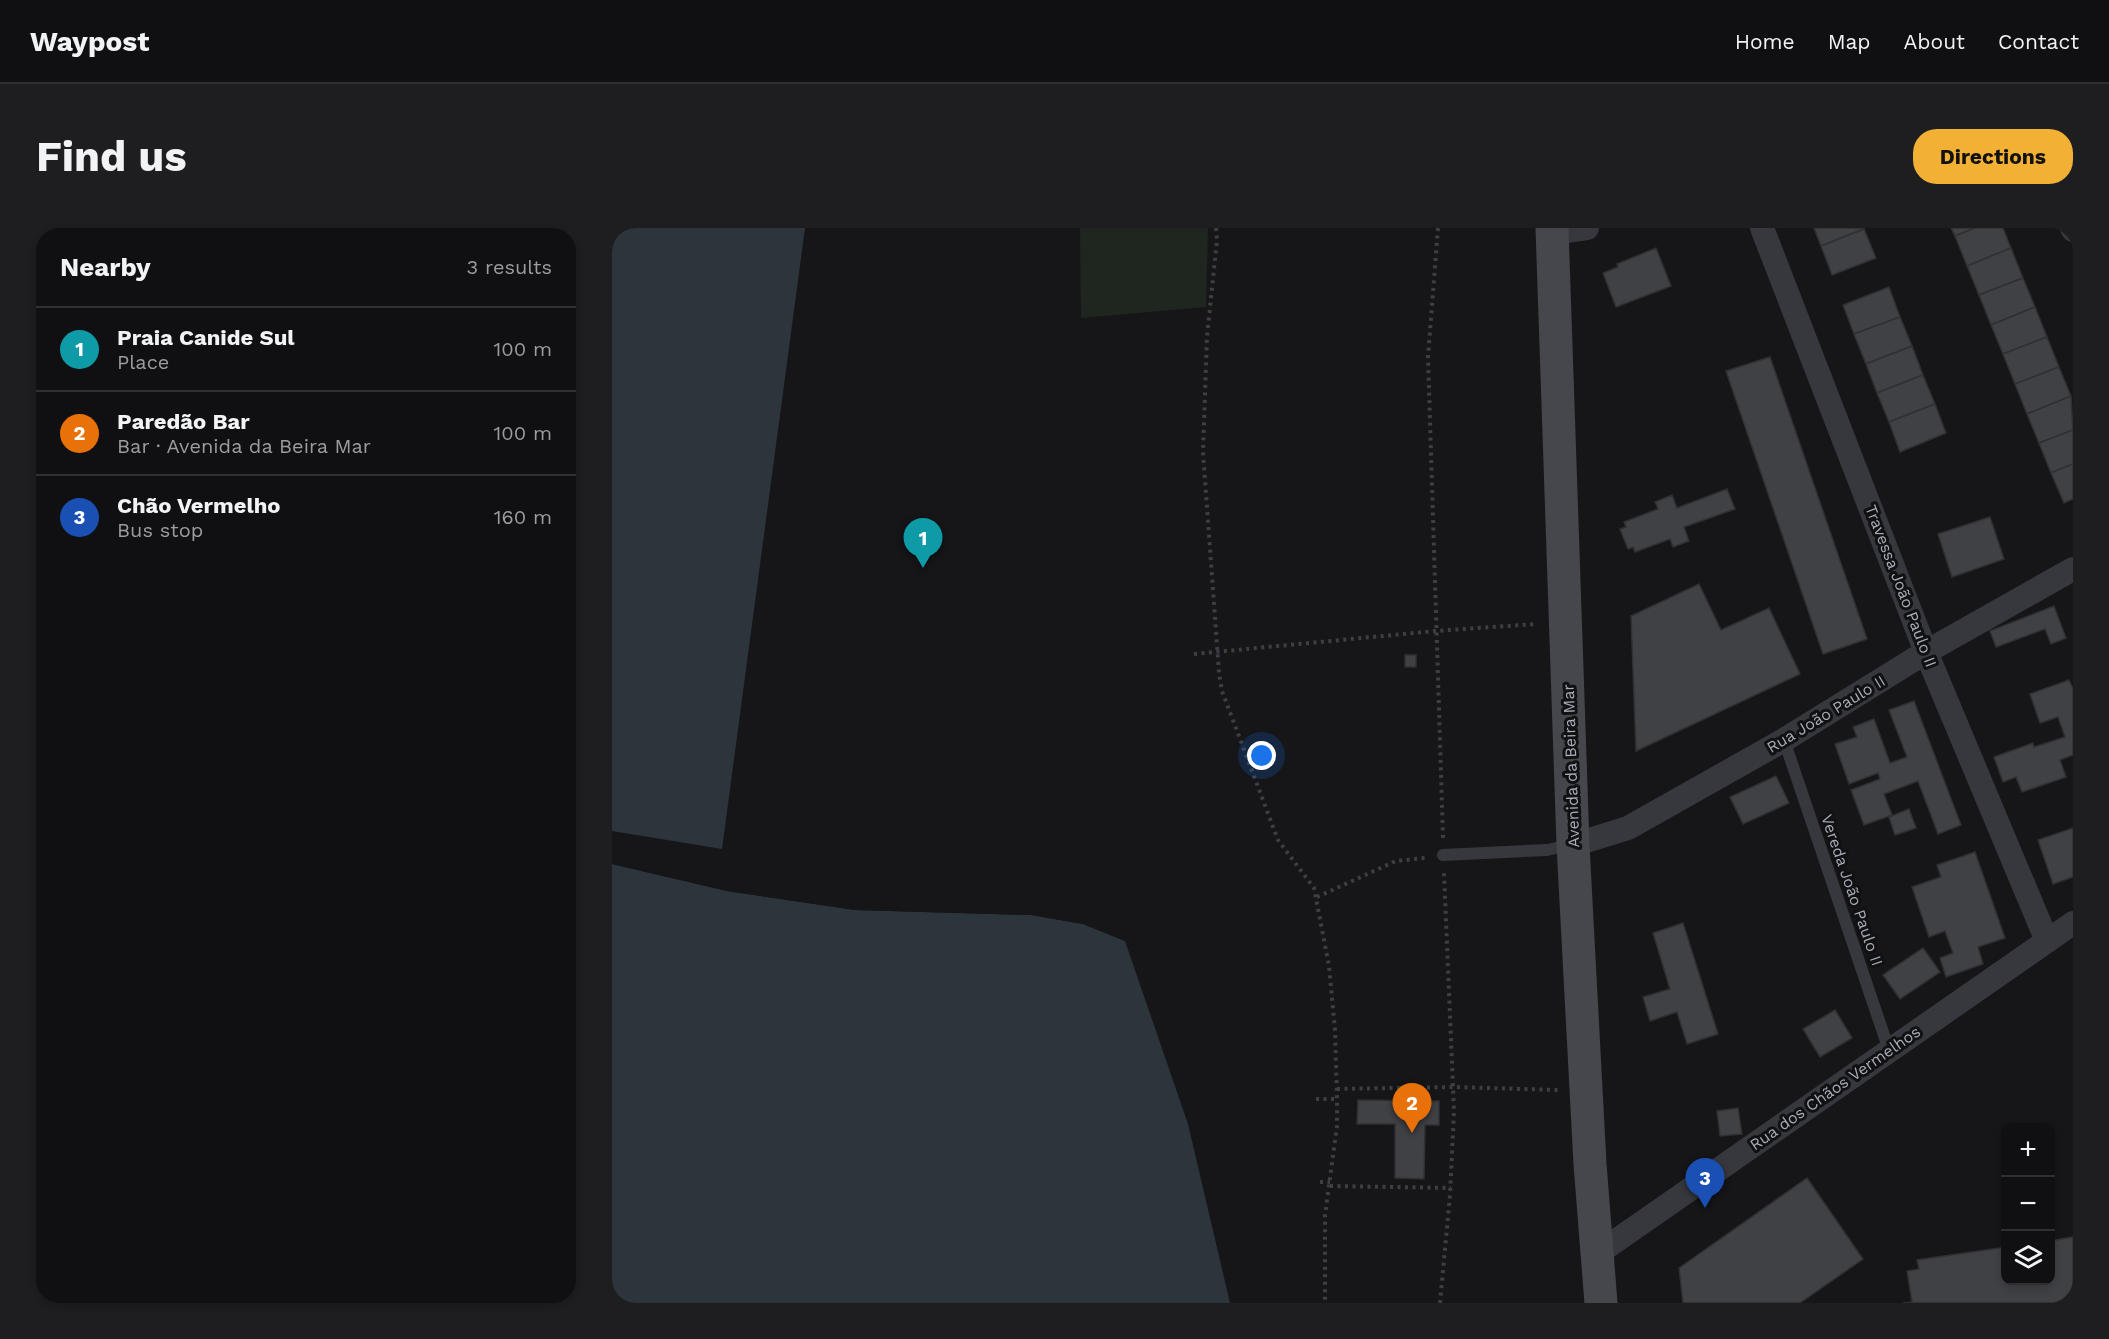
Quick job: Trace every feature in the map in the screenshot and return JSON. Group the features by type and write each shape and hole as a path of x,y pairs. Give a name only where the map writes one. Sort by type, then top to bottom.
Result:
{"main road":[{"name":"Avenida da Beira Mar","path":"1552,230 1573,845 1590,1164 1601,1303"}],"street":[{"path":"1552,230 1587,228"},
{"name":"Travessa João Paulo II","path":"1762,228 1926,652 2047,941"},
{"name":"Rua João Paulo II","path":"1573,845 1628,828 1784,740 1926,652 2073,569"},
{"name":"Rua dos Chãos Vermelhos","path":"1597,1254 2073,923"}],"lane":[{"name":"Vereda João Paulo II","path":"1784,740 1889,1050"},
{"path":"1443,855 1546,850 1573,845"}],"path":[{"path":"1216,228 1217,240 1207,336 1203,452 1219,673 1222,691 1278,840 1314,888 1329,966 1335,1030 1337,1126 1326,1215 1325,1303"},
{"path":"1435,631 1428,357 1438,228"},
{"path":"1194,654 1435,631 1539,624"},
{"path":"1317,897 1396,861 1443,855"},
{"path":"1337,1089 1453,1087 1558,1090"},
{"path":"1440,1303 1451,1188 1453,1087"},
{"path":"1316,1099 1337,1099"},
{"path":"1320,1182 1451,1188"}],"shaded area":[{"path":"612,228 805,228 722,849 612,831"},
{"path":"1080,228 1208,228 1206,307 1081,318"},
{"path":"612,864 727,891 855,910 1031,915 1083,924 1125,941 1188,1124 1230,1303 612,1303"}],"pier":[{"path":"612,861 728,888 855,907 1031,912 1084,921 1126,938 1125,941 1083,924 1031,915 855,910 727,891 612,864"}],"building":[{"path":"1814,228 1864,228 1864,229 1821,246"},
{"path":"1951,228 1975,228 1955,236"},
{"path":"1975,228 2003,228 2011,248 1967,266 1955,236"},
{"path":"1864,229 1876,258 1832,275 1821,246"},
{"path":"1656,248 1671,286 1616,307 1603,273 1618,267 1617,264"},
{"path":"2011,248 2023,278 1979,295 1967,266"},
{"path":"2023,278 2035,307 1991,325 1979,295"},
{"path":"1889,287 1900,317 1854,334 1843,305"},
{"path":"2035,307 2047,337 2003,354 1991,325"},
{"path":"1900,317 1912,346 1866,364 1854,334"},
{"path":"2047,337 2059,367 2015,384 2003,354"},
{"path":"1912,346 1923,375 1877,393 1866,364"},
{"path":"1770,357 1867,639 1823,654 1726,371"},
{"path":"2059,367 2071,396 2027,414 2015,384"},
{"path":"1923,375 1935,404 1889,422 1877,393"},
{"path":"2071,396 2073,430 2039,443 2027,414"},
{"path":"1935,404 1946,433 1900,452 1889,422"},
{"path":"2073,430 2073,464 2051,473 2039,443"},
{"path":"2073,464 2073,499 2064,503 2051,473"},
{"path":"1727,489 1735,509 1684,527 1689,541 1673,547 1670,539 1635,552 1633,547 1628,549 1620,529 1626,527 1624,522 1658,509 1655,502 1672,495 1677,508"},
{"path":"1990,517 2004,559 1952,577 1938,534"},
{"path":"1699,584 1721,630 1769,608 1800,674 1636,751 1631,616"},
{"path":"2054,606 2066,638 2051,644 2045,629 1996,647 1990,631"},
{"path":"1405,655 1416,655 1416,667 1405,667"},
{"path":"2069,680 2073,689 2073,755 2060,760 2066,777 2022,792 2016,777 2003,782 1994,757 2033,743 2034,747 2065,737 2058,717 2040,723 2030,694"},
{"path":"1914,701 1961,825 1938,834 1918,781 1884,794 1892,815 1864,825 1851,790 1880,779 1878,773 1849,784 1835,744 1857,737 1853,727 1874,719 1890,763 1907,757 1889,710"},
{"path":"1776,776 1789,803 1743,824 1730,797"},
{"path":"1909,809 1916,828 1895,835 1889,817"},
{"path":"2073,828 2073,877 2053,884 2038,840"},
{"path":"1975,852 2005,938 1978,947 1983,964 1946,977 1940,958 1953,953 1945,931 1929,937 1912,887 1941,877 1937,865"},
{"path":"1683,923 1718,1034 1687,1044 1677,1012 1650,1021 1643,997 1670,989 1653,933"},
{"path":"1923,948 1940,972 1900,999 1883,975"},
{"path":"1835,1010 1852,1038 1820,1057 1803,1029"},
{"path":"1358,1100 1439,1101 1439,1125 1425,1125 1424,1179 1395,1178 1395,1124 1357,1124"},
{"path":"1738,1108 1742,1134 1720,1136 1717,1111"},
{"path":"1807,1178 1863,1259 1800,1303 1683,1303 1679,1268"},
{"path":"2073,1237 2073,1303 1903,1303 1912,1302 1907,1271 1919,1269 1917,1260 2001,1248 2001,1285 2055,1285 2055,1240"}],"place":[{"name":"Praia Canide Sul","path":"923,568"},
{"name":"Paredão Bar","path":"1412,1133"},
{"name":"Chão Vermelho","path":"1705,1208"}]}
